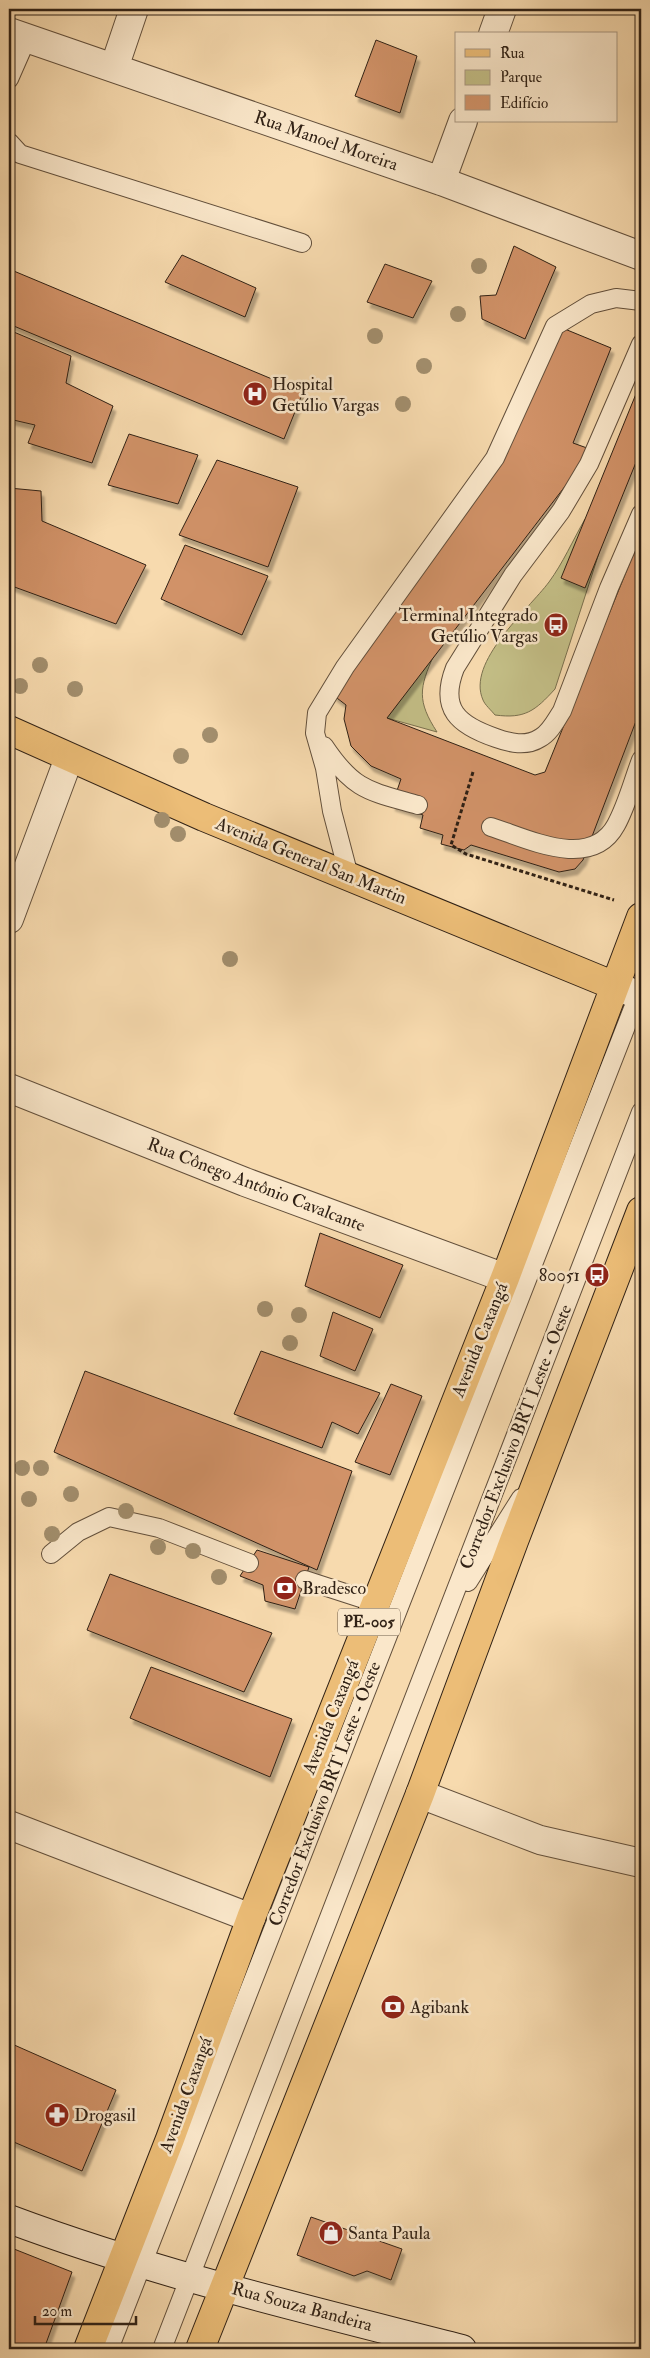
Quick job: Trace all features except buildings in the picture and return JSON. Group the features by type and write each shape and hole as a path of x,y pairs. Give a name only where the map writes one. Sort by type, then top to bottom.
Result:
{"main road":[{"name":"Avenida General San Martin","path":"9,730 69,758 349,876 634,991"},
{"name":"Avenida Caxangá","path":"88,2349 132,2261 170,2139 251,1918 505,1278 634,991 641,917"},
{"path":"200,2349 420,1794 545,1459 641,1211"}],"street":[{"path":"114,68 134,9"},
{"path":"494,32 502,9"},
{"name":"Rua Manoel Moreira","path":"18,35 442,181 641,256"},
{"path":"442,181 462,122"},
{"path":"9,919 16,876 69,758"},
{"name":"Rua Cônego Antônio Cavalcante","path":"9,1088 245,1182 505,1278"},
{"path":"420,1794 540,1840 641,1863"},
{"path":"9,1825 251,1918"},
{"name":"Rua Souza Bandeira","path":"9,2219 132,2261 462,2349"}],"lane":[{"path":"9,79 18,35"},
{"path":"9,142 20,154 302,243"},
{"path":"349,876 332,811 325,768 315,733 316,713 346,667 495,458 555,326 591,304 616,298 641,301"},
{"path":"641,344 621,394 585,472 562,511 512,575 455,668 449,684 449,697 456,715 474,731 515,744 540,739 550,729 562,712 641,514"},
{"path":"315,733 348,777 367,790 418,805"},
{"path":"491,827 565,850 588,848 607,838 616,824 641,760"},
{"name":"Corredor Exclusivo BRT Leste - Oeste","path":"109,2349 132,2261 634,991"},
{"name":"Corredor Exclusivo BRT Leste - Oeste","path":"162,2349 641,1112"},
{"path":"446,1619 545,1459"},
{"path":"51,1554 78,1532 109,1517 159,1528 249,1563"},
{"path":"305,1580 376,1603"}],"green space":[{"path":"585,519 600,550 555,689 529,712 514,716 495,715 483,700 480,685 483,669 502,637 554,575"},
{"path":"434,655 425,677 422,694 426,712 437,732 387,718"}],"place":[{"name":"Hospital Getúlio Vargas","path":"255,394"},
{"name":"Terminal Integrado Getúlio Vargas","path":"556,625"},
{"name":"80051","path":"597,1275"},
{"name":"Bradesco","path":"285,1588"},
{"name":"Agibank","path":"393,2007"},
{"name":"Drogasil","path":"57,2115"},
{"name":"Santa Paula","path":"331,2233"}]}
